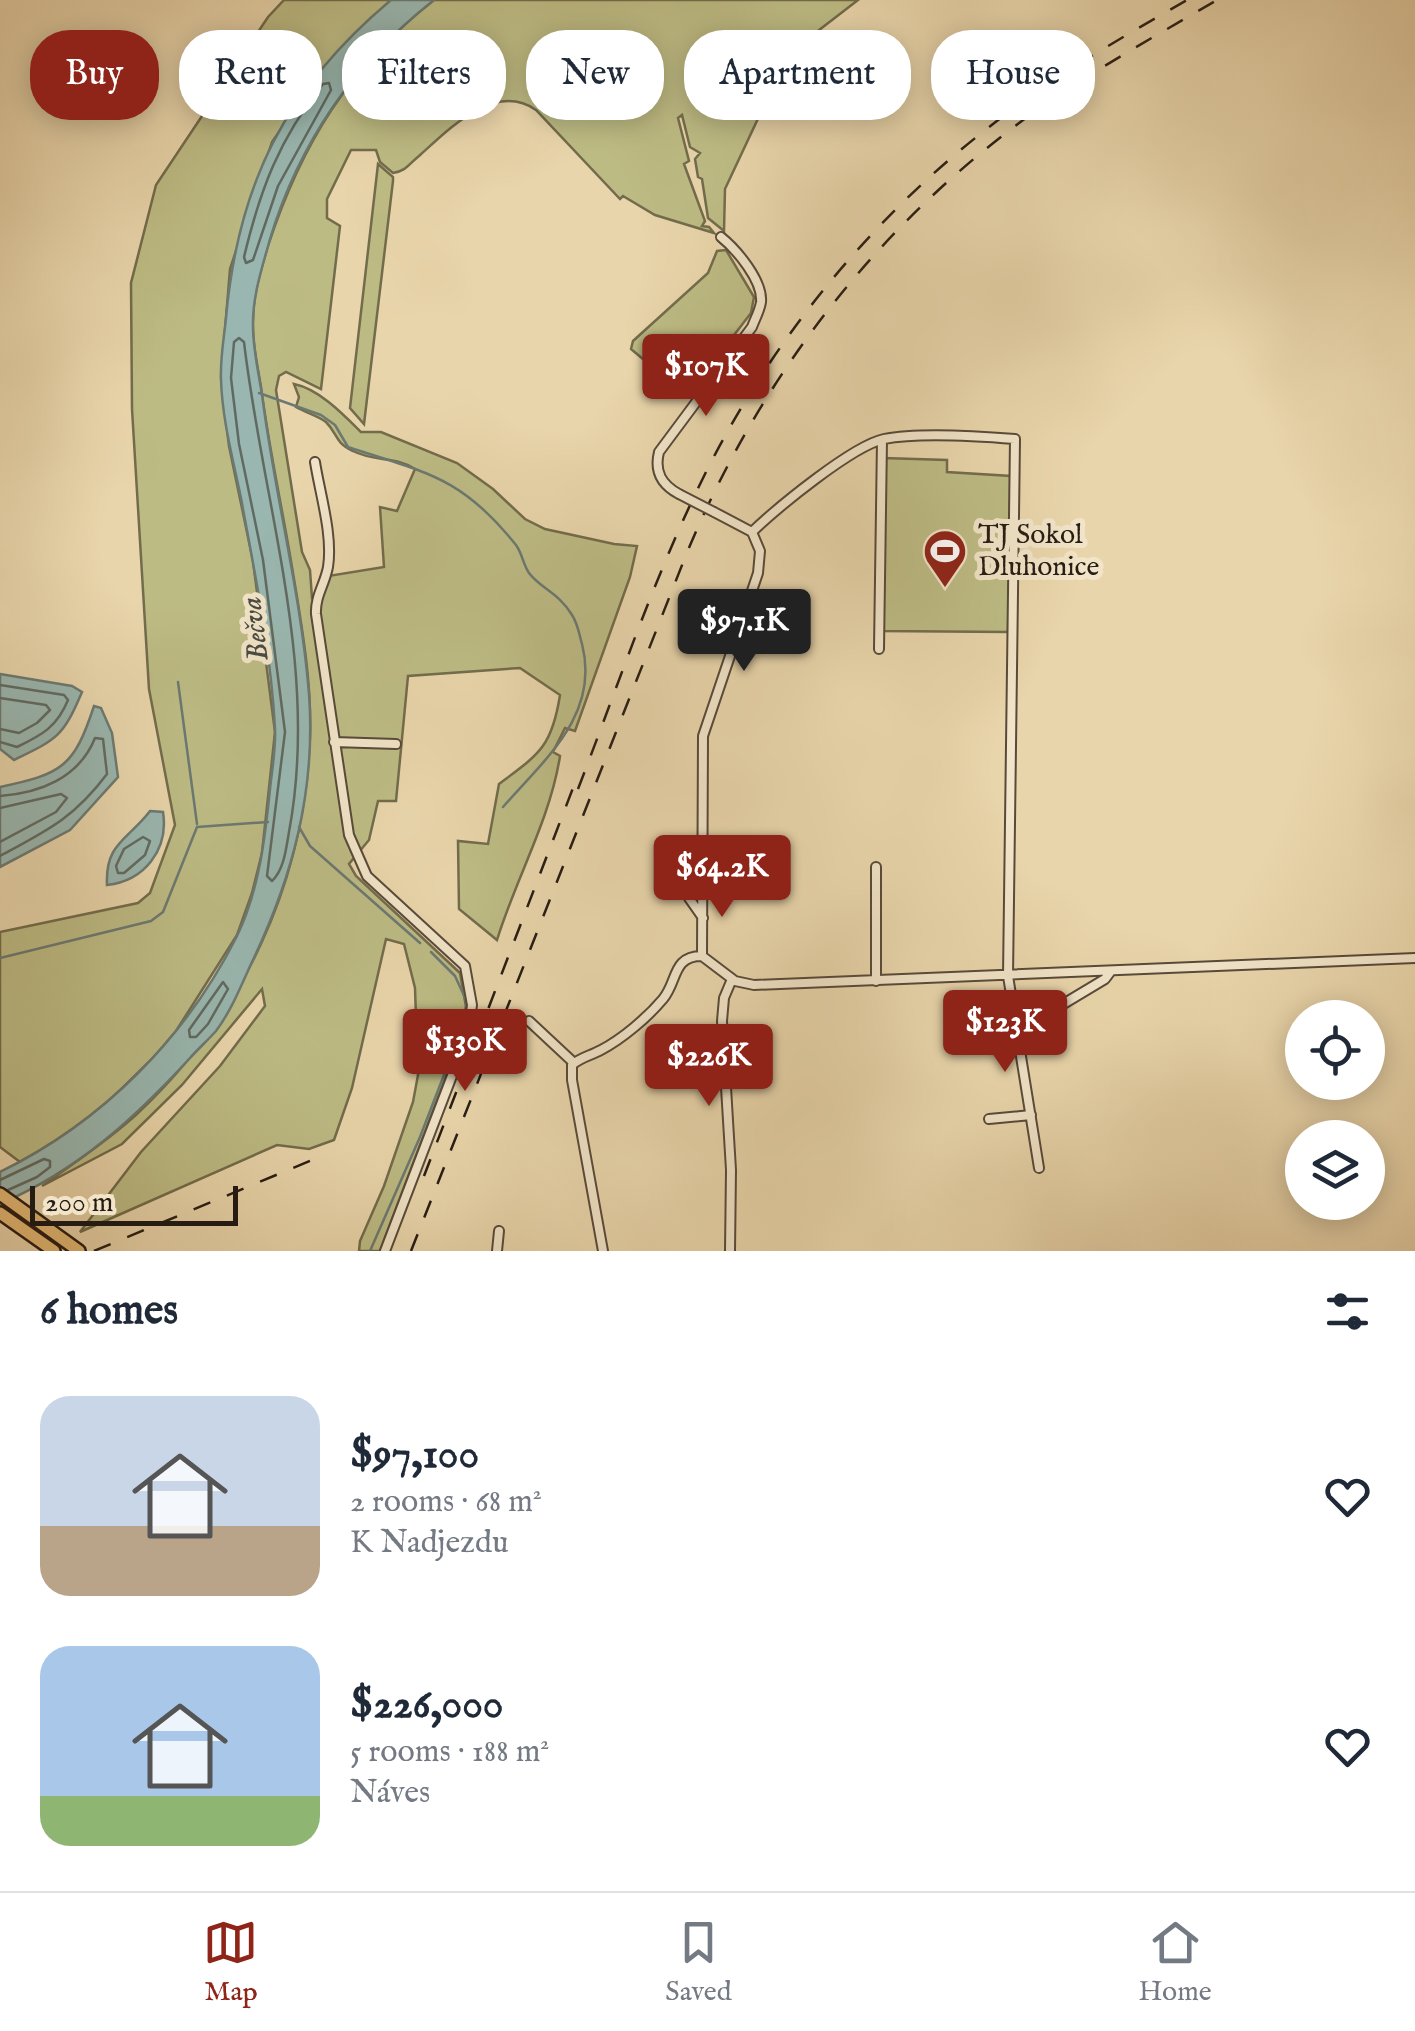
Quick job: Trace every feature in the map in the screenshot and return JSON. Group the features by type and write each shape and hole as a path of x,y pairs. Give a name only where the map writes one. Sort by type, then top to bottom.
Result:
{"highway":[{"path":"0,1194 79,1251"},
{"path":"0,1212 54,1251"}],"street":[{"path":"702,956 704,736 760,566 760,551 752,532 680,494 660,478 656,463 659,452 752,327 761,303 759,286 721,237"},
{"path":"752,532 852,455 882,440 1015,439 1008,976 1039,1168"},
{"path":"879,649 882,440"},
{"path":"315,462 328,554 316,608 349,836 362,868 380,890 466,966 472,999 471,1024 385,1251"},
{"path":"334,742 396,744"},
{"path":"876,867 876,981"},
{"path":"703,882 692,886 688,898 703,918"},
{"path":"574,1063 602,1050 642,1019 667,994 679,964 690,957 702,956 732,979 754,985 1415,958"},
{"path":"1019,1043 1051,1012 1105,979 1111,970"},
{"path":"730,1251 731,1170 722,1021 724,998 732,979"},
{"path":"529,1021 574,1063"},
{"path":"574,1063 572,1080 604,1251"},
{"path":"990,1119 1030,1115"},
{"path":"497,1251 499,1231"}],"shaded area":[{"path":"284,0 391,0 361,30 342,30 342,50 322,70 322,30 259,30"},
{"path":"434,0 858,0 819,30 684,30 684,120 757,120 725,189 724,231 708,218 695,159 700,153 690,147 682,115 678,118 689,161 684,164 705,221 702,226 714,233 655,215 623,196 620,199 545,120 664,120 664,30 526,30 526,106 506,101 506,30 399,30"},
{"path":"342,96 342,120 461,120 397,172 380,162 376,150 351,150 327,199 327,218 340,226 321,389 286,372 279,376 276,390 312,598 321,594 328,576 384,567 380,507 397,511 415,469 347,448 326,422 296,407 299,397 294,384 321,397 361,432 381,432 457,463 525,519 545,529 637,546 630,577 575,731 565,728 553,752 560,756 549,803 497,940 459,909 458,841 488,844 499,784 542,748 553,727 560,695 520,668 408,676 396,801 378,801 369,840 349,864 356,876 460,973 468,1018 380,1251 359,1251 360,1241 384,1186 413,1102 418,1075 415,988 404,944 386,939 352,1088 334,1140 309,1149 277,1145 80,1232 141,1152 220,1066 265,1006 262,989 182,1085 122,1144 42,1186 138,1113 209,1033 262,943 296,844 310,738 306,656 268,434 253,317 265,256 281,209"},
{"path":"199,120 287,120 272,142 230,269 221,378 229,446 253,561 275,732 262,853 237,935 176,1031 102,1108 20,1162 0,1147 0,932 138,903 150,893 175,825 149,689 132,409 131,283 156,185"},
{"path":"378,164 393,181 364,424 350,408"},
{"path":"726,250 754,297 751,313 687,396 631,349 633,341 708,273 717,251"},
{"name":"TJ Sokol Dluhonice","path":"883,458 947,460 947,472 1011,476 1008,632 880,631"}],"water":[{"path":"391,0 434,0 399,30 357,30"},
{"path":"342,47 342,95 314,138 282,204 258,283 253,328 309,694 309,764 290,866 266,931 216,1031 103,1142 55,1176 0,1204 0,1172 73,1128 138,1074 166,1042 216,973 251,901 266,826 275,729 262,613 228,439 222,356 232,269 256,181 286,120 322,120 323,68"},
{"path":"0,674 72,686 82,692 57,735 14,760 0,749"},
{"path":"94,706 101,708 112,733 118,777 70,830 0,867 0,787 52,772 63,764 80,743"},
{"path":"150,811 163,812 158,851 143,870 107,885 114,851"}],"waterway":[{"path":"259,393 321,415 335,425 348,447 421,471 478,504 518,548 529,573 574,618 586,669 576,713 552,752 503,807"},
{"path":"178,682 197,824"},
{"path":"0,958 151,921 163,912 197,827 268,822"},
{"path":"299,827 310,846 420,943"},
{"path":"370,1251 420,1137 459,1036 467,1002 455,976 431,952"}],"railway":[{"path":"578,789 654,589 706,472 766,368 801,319 878,227 966,146 1055,79 1187,0"},
{"path":"411,1251 688,550 717,486 788,365 874,256 974,158 1076,84 1217,0"},
{"path":"424,1176 578,775"},
{"path":"94,1251 324,1155"}],"place":[{"name":"TJ Sokol Dluhonice","path":"945,589"}],"water label":[{"name":"Bečva","path":"256,629"}]}
